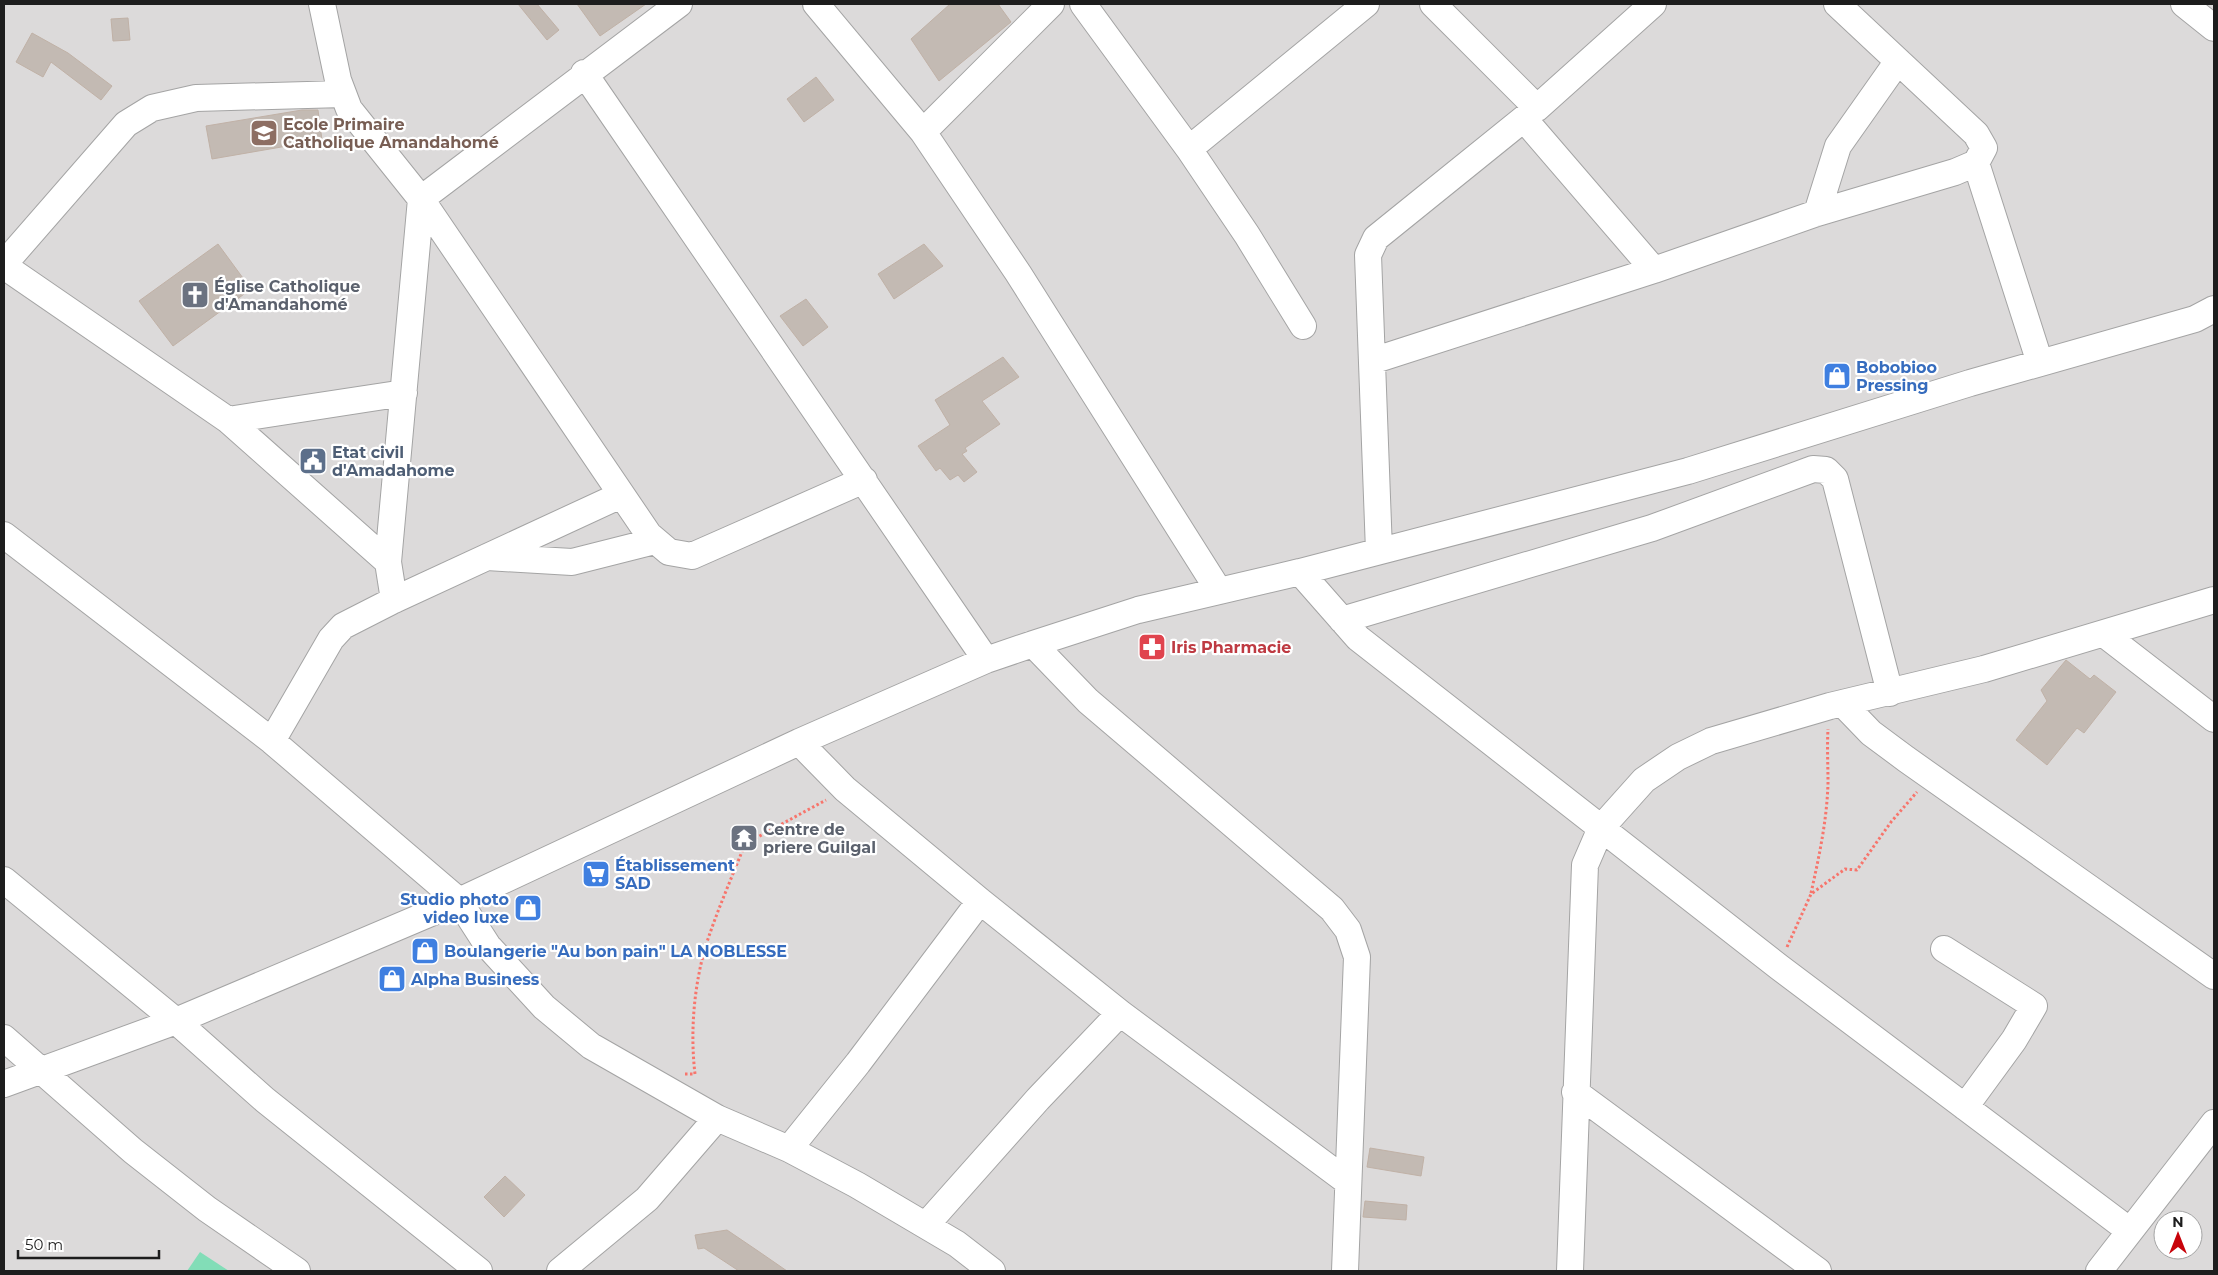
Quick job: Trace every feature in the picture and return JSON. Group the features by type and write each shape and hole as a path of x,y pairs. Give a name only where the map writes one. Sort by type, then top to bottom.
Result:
{"street":[{"path":"322,4 343,94 349,109 421,199 621,495 655,541 668,552 692,556 864,480"},
{"path":"394,600 388,562 421,199 584,73 678,4"},
{"path":"816,4 923,132 1018,273 1219,591"},
{"path":"923,132 1051,4"},
{"path":"1083,4 1189,149 1247,235 1302,326"},
{"path":"1189,149 1366,4"},
{"path":"1433,4 1530,113 1654,270"},
{"path":"1379,551 1368,255 1376,238 1530,113 1653,4"},
{"path":"1372,361 1654,270 1817,214 1955,172 1976,163 1984,148 1976,134 1837,4"},
{"path":"2184,4 2214,28"},
{"path":"1817,214 1838,146 1898,61"},
{"path":"584,73 986,660"},
{"path":"343,94 196,98 152,108 126,124 4,265 228,420 388,562"},
{"path":"1976,163 2040,363"},
{"path":"4,1084 176,1021 459,902 799,742 986,660 1138,610 1300,572 1688,471 2040,363 2208,315"},
{"path":"228,420 404,393"},
{"path":"1342,620 1652,528 1813,469 1826,470 1835,479 1890,693"},
{"path":"272,741 331,639 343,626 394,600 621,495"},
{"path":"4,535 272,741 459,902 488,946 544,1007 590,1046 717,1118 789,1149 957,1244 992,1271"},
{"path":"486,557 572,562 655,541"},
{"path":"1300,572 1358,638 1779,967 2130,1231"},
{"path":"1570,1271 1575,1092 1585,864 1601,828 1644,780 1678,757 1711,741 1836,705 1890,693 2104,634 2214,600"},
{"path":"2104,634 2214,719"},
{"path":"1032,644 1088,702 1332,909 1348,930 1357,957 1344,1271"},
{"path":"1836,705 1931,777 2214,976"},
{"path":"799,742 846,789 1120,1013 1348,1182"},
{"path":"4,880 176,1021 265,1100 480,1271"},
{"path":"789,1149 864,1056 980,900"},
{"path":"1944,949 2034,1006 2014,1040 1965,1108"},
{"path":"926,1226 1038,1099 1120,1013"},
{"path":"4,1038 155,1168 207,1209 296,1271"},
{"path":"1575,1092 1818,1271"},
{"path":"560,1271 647,1199 717,1118"},
{"path":"2099,1271 2214,1123"}],"path":[{"path":"1779,967 1811,894 1822,840 1828,783 1826,757 1836,705"},
{"path":"1811,894 1845,869 1857,870 1891,822 1931,777"},
{"path":"650,1080 696,1074 693,1056 696,989 706,944 745,844 846,789"}],"shaded area":[{"path":"4,4 2214,4 2214,1271 4,1271"}],"green space":[{"path":"200,1252 229,1271 187,1271"}],"building":[{"path":"518,4 537,4 559,30 547,40"},
{"path":"577,4 646,4 600,36"},
{"path":"950,4 998,4 1011,22 939,81 911,39"},
{"path":"128,18 130,40 113,41 111,19"},
{"path":"32,33 68,53 112,86 101,100 51,62 43,77 16,62"},
{"path":"816,77 834,100 804,122 787,99"},
{"name":"Ecole Primaire Catholique Amandahomé","path":"302,110 318,110 322,140 212,159 206,126"},
{"name":"Église Catholique d'Amandahomé","path":"218,244 251,289 173,346 139,301"},
{"path":"924,244 943,266 894,299 878,274"},
{"path":"806,299 828,327 803,346 780,316"},
{"path":"1003,357 1019,377 982,401 1000,424 965,448 967,451 962,454 977,472 964,482 958,475 950,480 940,468 936,471 918,446 950,425 935,400"},
{"path":"2066,660 2090,679 2094,675 2116,692 2084,733 2077,728 2047,765 2016,740 2047,701 2041,690"},
{"path":"1370,1148 1424,1157 1421,1176 1367,1167"},
{"path":"505,1176 525,1195 504,1217 484,1197"},
{"path":"1365,1201 1407,1205 1406,1220 1363,1217"},
{"path":"727,1230 787,1271 739,1271 704,1248 698,1249 695,1235"}],"place":[{"name":"Ecole Primaire Catholique Amandahomé","path":"264,133"},
{"name":"Église Catholique d'Amandahomé","path":"195,295"},
{"name":"Bobobioo Pressing","path":"1837,376"},
{"name":"Etat civil d'Amadahome","path":"313,461"},
{"name":"Iris Pharmacie","path":"1152,647"},
{"name":"Centre de priere Guilgal","path":"744,838"},
{"name":"Établissement SAD","path":"596,874"},
{"name":"Studio photo video luxe","path":"528,908"},
{"name":"Boulangerie \"Au bon pain\" LA NOBLESSE","path":"425,951"},
{"name":"Alpha Business","path":"392,979"}]}
